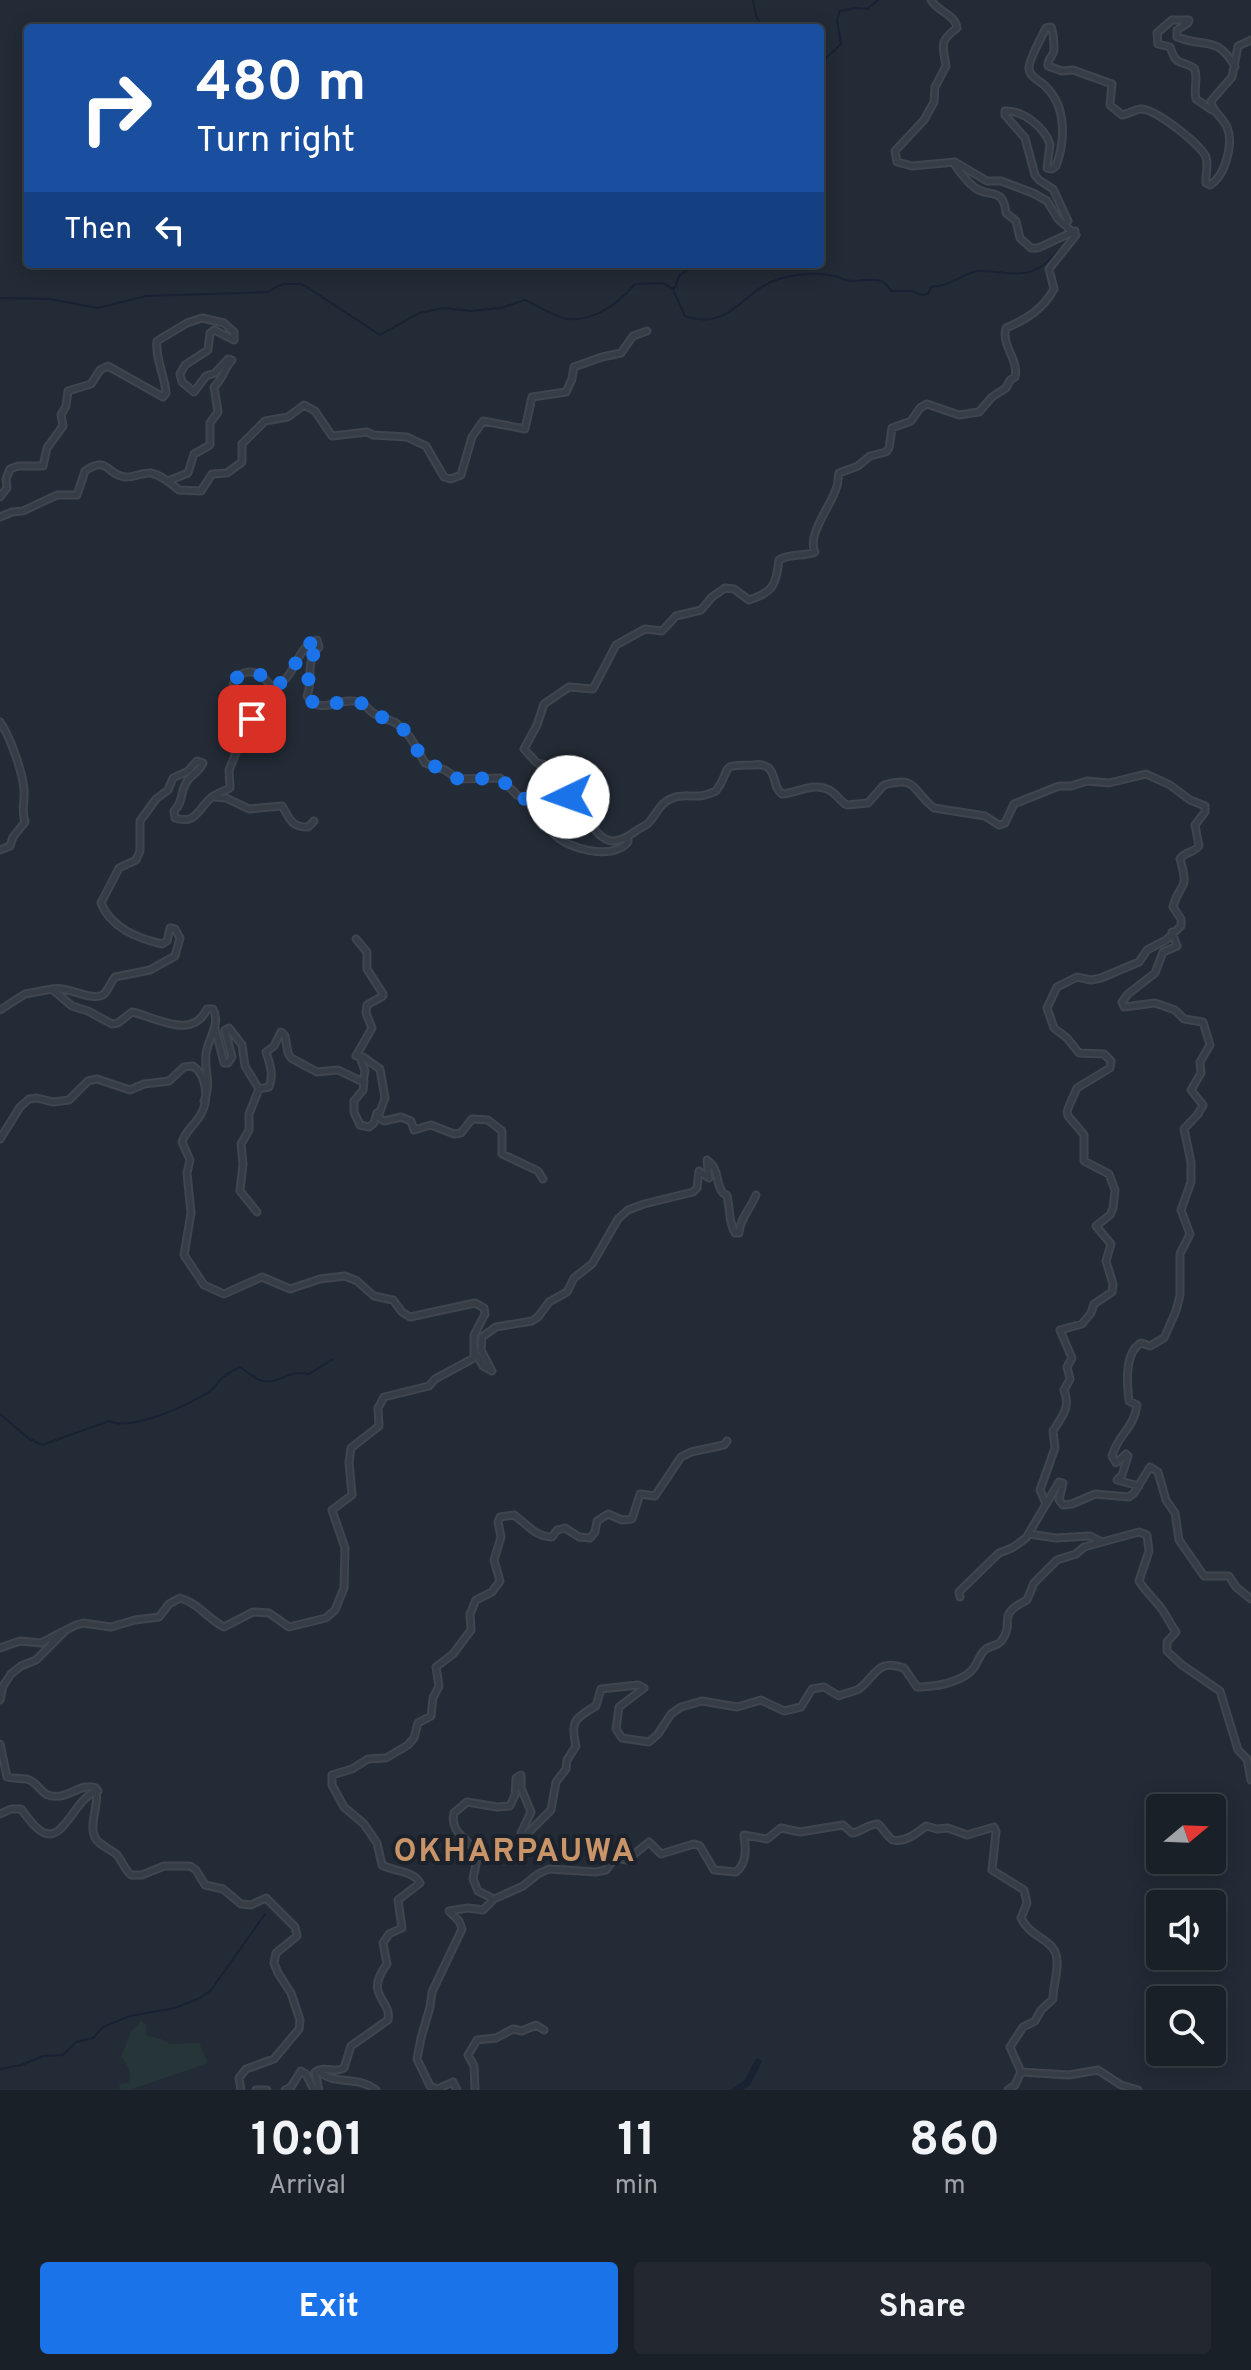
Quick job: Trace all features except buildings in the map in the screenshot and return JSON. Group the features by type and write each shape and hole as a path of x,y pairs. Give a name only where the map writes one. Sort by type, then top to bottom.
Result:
{"street":[{"path":"931,0 953,18 957,28 945,39 941,49 946,66 935,87 934,102 921,124 907,136 894,155 897,162 902,165 952,162 987,181 1001,181 1043,198 1076,235 1049,269 1054,289 1046,303 1019,324 1006,328 1004,337 1017,371 1006,388 976,413 959,415 929,404 911,421 892,428 886,452 870,456 858,466 839,473 837,488 820,521 813,544 815,552 806,556 794,554 779,560 772,590 749,600 734,589 721,590 701,610 676,616 662,631 645,629 616,645 593,689 569,687 542,706 537,725 524,747 537,763 576,772 593,783 592,823 596,832 614,841 628,837 650,823 667,800 680,796 697,798 716,791 726,770 736,763 765,766 771,770 776,789 782,794 803,787 823,788 830,790 842,804 847,805 868,803 884,785 913,783 934,808 985,816 999,825 1005,823 1014,804 1054,788 1087,781 1109,783 1150,774 1190,800 1203,804 1206,810 1195,825 1199,846 1180,859 1186,877 1184,888 1173,907 1182,922 1166,940 1147,950 1139,962 1101,978 1077,977 1063,983 1053,990 1048,1004 1054,1028 1079,1053 1096,1052 1108,1056 1111,1061 1105,1073 1077,1088 1066,1113 1084,1135 1084,1161 1109,1174 1115,1195 1112,1212 1096,1226 1111,1244 1106,1261 1113,1284 1112,1292 1094,1304 1082,1324 1060,1330 1071,1355 1067,1367 1070,1379 1064,1390 1068,1400 1065,1417 1053,1431 1055,1448 1040,1490 1046,1504"},
{"path":"1065,223 1068,221 1056,194 1035,175 1025,138 1005,115 1005,111 1011,110 1037,124 1050,144 1046,167 1056,166 1063,136 1059,109 1050,91 1030,73 1029,66 1046,28 1051,27 1053,31 1054,51 1047,60 1048,66 1062,71 1073,70 1112,84 1109,102 1117,113 1126,115 1143,109 1162,116 1204,154 1207,165 1205,178 1210,185 1215,182 1225,162 1229,145 1226,124 1213,110 1196,99 1197,73 1194,68 1178,63 1170,47 1158,44 1157,33 1172,20 1189,20 1177,30 1177,37 1216,44 1226,51 1235,68"},
{"path":"1213,110 1211,101 1232,77 1236,50 1251,40"},
{"path":"952,162 975,189 992,192 1003,201 1006,213 1017,223 1020,238 1031,248 1038,248 1066,232 1075,231"},
{"path":"0,497 7,488 10,469 43,466 47,448 63,426 61,415 68,391 91,384 100,370 108,366 163,397 166,393 159,369 157,341 198,319 224,323 232,329 235,338 231,340 224,333 214,330 210,333 208,350 185,365 180,374 182,382 194,392 206,376 215,373 228,359 232,360 221,381 214,387 218,412 210,424 210,445 194,454 188,473 167,481"},
{"path":"0,517 23,511 57,495 77,495 85,471 100,464 119,476 151,473 183,492 201,491 212,474 227,473 242,462 242,444 262,423 288,417 304,405 315,411 332,436 367,432 420,442 431,452 441,473 451,479 461,475 472,437 483,421 525,429 532,397 566,392 574,367 621,353 633,336 647,331"},
{"path":"0,1010 25,994 62,987 75,993 99,996 105,993 115,977 150,970 175,956 180,938 175,929 170,928 167,941 162,944 129,933 119,928 101,903 119,868 136,860 140,851 140,821 156,799 168,790 173,778 188,771 197,761 203,763 202,768 186,782 182,802 174,811 175,818 182,821 195,818 213,796 230,788 229,770 238,748 238,736 252,719 251,713 236,704 233,698 234,683 242,675 254,672 271,686 280,685 287,680 304,648 317,640 320,644 311,657 307,696 315,704 326,706 354,701 362,704 374,714 401,727 416,743 425,763 445,770 458,779 500,778 517,795 527,800 554,793 566,795 567,806 553,825 553,833 559,840 602,853 622,849 628,837"},
{"path":"0,722 12,744 12,754 23,782 22,813 25,822 10,846 0,850"},
{"path":"213,796 226,798 249,809 282,806 288,820 299,827 308,827 314,821"},
{"path":"1139,1486 1117,1480 1122,1475 1128,1456 1126,1454 1116,1463 1112,1456 1119,1437 1131,1427 1136,1414 1137,1405 1129,1401 1128,1388 1128,1366 1133,1350 1141,1343 1150,1346 1161,1342 1172,1324 1180,1295 1180,1254 1190,1234 1181,1210 1191,1182 1191,1162 1184,1129 1203,1105 1191,1090 1201,1073 1200,1062 1210,1045 1203,1022 1184,1019 1167,1006 1155,1003 1124,1007 1122,1002 1155,973 1163,952 1177,946 1172,932"},
{"path":"356,939 367,952 367,969 383,996 367,1005 366,1013 372,1028 356,1056 360,1057 380,1069 385,1098 374,1123 369,1127 360,1125 356,1117 354,1101 363,1090 365,1071 360,1057"},
{"path":"52,989 72,1006 112,1024 132,1012 165,1024 188,1026 210,1008 216,1013 207,1050 208,1091 201,1114 187,1130 182,1142 190,1160 187,1173 191,1213 184,1255 207,1288 224,1294 262,1277 285,1288 295,1289 320,1279 341,1276 357,1281 374,1296 393,1300 410,1317 475,1303 484,1308 485,1314 474,1335 475,1352 483,1366 492,1371 481,1350 482,1337 496,1327 532,1321 538,1317 549,1302 571,1288 574,1278 592,1264 623,1215 635,1206 693,1192 697,1188 699,1171 709,1178 707,1160 720,1179 720,1189 729,1202 728,1213 735,1233 739,1233 744,1215 756,1195"},
{"path":"215,1027 224,1063 232,1057 225,1030 229,1028 244,1049 245,1066 259,1089"},
{"path":"259,1089 271,1084 271,1067 266,1052 274,1046 281,1032 291,1058 317,1072 338,1070 364,1081"},
{"path":"0,1139 20,1107 29,1099 69,1100 92,1079 101,1079 130,1090 144,1084 169,1081 184,1067 193,1066 203,1077 204,1101"},
{"path":"257,1212 240,1191 243,1164 240,1151 242,1140 249,1130 249,1114 259,1089"},
{"path":"377,1113 384,1121 395,1117 408,1119 414,1130 431,1125 454,1134 461,1133 472,1119 483,1118 502,1131 502,1154 538,1171 543,1179"},
{"path":"0,1648 20,1641 41,1643 83,1623 111,1627 159,1617 169,1604 180,1598 189,1601 224,1627 253,1612 269,1613 289,1627 326,1618 335,1610 345,1581 345,1548 332,1510 352,1495 351,1448 377,1430 380,1423 378,1408 384,1397 429,1386 435,1379 471,1361 475,1352"},
{"path":"317,2070 327,2068 337,2071 344,2068 351,2046 388,2020 389,2012 378,1992 379,1974 387,1964 383,1943 389,1934 402,1928 398,1900 420,1883 418,1878 382,1865 377,1843 364,1824 342,1804 331,1776 355,1768 368,1759 386,1758 408,1745 414,1738 418,1723 430,1718 433,1698 439,1688 436,1667 453,1654 471,1630 471,1610 478,1597 492,1592 500,1581 494,1560 501,1537 500,1517 514,1515 533,1532 549,1537 565,1528 579,1537 590,1538 597,1521 608,1514 622,1520 632,1519 640,1494 655,1496 681,1457 719,1447 727,1441"},
{"path":"960,1597 959,1592 999,1553 1022,1542 1029,1534 1059,1482 1063,1483 1059,1500 1068,1506 1095,1494 1129,1497 1148,1468 1153,1467 1158,1472 1166,1500 1175,1513 1179,1540 1186,1552 1204,1576 1229,1576 1236,1587 1251,1599"},
{"path":"492,1900 480,1894 476,1887 472,1874 478,1854 454,1828 454,1813 467,1802 510,1806 515,1795 516,1778 521,1775 521,1788 531,1812 521,1833 526,1836 551,1810 556,1782 566,1769 567,1760 576,1746 574,1726 579,1715 596,1706 601,1689 638,1685 644,1688 619,1707 616,1729 622,1738 649,1742 671,1714 681,1707 702,1701 737,1707 761,1700 775,1709 792,1709 801,1707 812,1689 824,1687 839,1696 854,1691 870,1674 884,1666 904,1668 917,1687 954,1680 973,1669 984,1650 1001,1641 1007,1614 1027,1600 1032,1587 1052,1563 1076,1554 1084,1547 1139,1532 1147,1535 1149,1551 1139,1581 1176,1632 1167,1642 1167,1651 1220,1691 1238,1750 1247,1759 1251,1780"},
{"path":"1029,1534 1056,1538 1090,1536 1102,1542"},
{"path":"0,1700 3,1686 11,1674 36,1660 66,1630"},
{"path":"0,1744 7,1777 29,1780 43,1793 52,1796 69,1794 88,1785 98,1791"},
{"path":"0,1814 21,1809 38,1830 55,1833 65,1826 73,1809 88,1793 98,1791"},
{"path":"98,1791 92,1830 95,1839 103,1848 114,1852 131,1875 142,1875 164,1866 190,1866 205,1885 223,1889 241,1904 251,1905 266,1898 295,1927 297,1936 276,1953 274,1963 291,1993 300,2020 299,2029 274,2059 246,2069 239,2078 241,2090"},
{"path":"457,2090 453,2082 437,2089 430,2086 418,2064 432,1992 462,1929 449,1911 468,1908 483,1910 492,1900 523,1886 549,1869 606,1870 615,1858 627,1860 649,1842 661,1854 694,1844 700,1846 714,1870 736,1872 746,1855 744,1835 767,1839 781,1828 800,1832 843,1825 852,1833 878,1824 890,1838 896,1840 915,1835 926,1826 948,1828 967,1835 994,1827 992,1870 1024,1890 1027,1903 1021,1918 1025,1927 1052,1946 1057,1958 1053,1999 1035,2021 1023,2027 1010,2047 1021,2072 1015,2085 1008,2090"},
{"path":"475,2090 474,2066 468,2055 477,2040 496,2038 513,2029 522,2031 536,2025 544,2030"},
{"path":"317,2070 317,2090"},
{"path":"317,2070 333,2081 357,2081 376,2090"},
{"path":"1021,2072 1069,2075 1098,2070 1121,2085 1138,2090"},
{"path":"285,2090 291,2087 301,2071 317,2090"},
{"path":"256,2090 267,2090"}],"shaded area":[{"path":"141,2021 146,2024 146,2035 170,2044 199,2043 208,2063 130,2090 120,2090 119,2084 128,2083 130,2075 121,2057 131,2032"}],"waterway":[{"path":"753,0 761,24"},
{"path":"824,60 841,44 837,20 840,11 867,9 878,0"},
{"path":"674,292 685,316 701,319 726,314 767,284 799,275 828,275 850,281 879,280 891,291 912,291 922,295 928,294 931,287 973,272 1026,273 1045,264 1065,245"},
{"path":"0,298 49,299 98,308 146,296 268,292 282,284 302,284 380,335 419,313 443,308 471,311 501,308 525,300 562,318 587,317 614,304 635,284 662,283 674,289 680,275 690,268"},
{"path":"0,1414 28,1438 42,1445 109,1421 131,1423 161,1415 201,1396 240,1367 257,1379 270,1381 295,1373 309,1374 333,1359"},
{"path":"0,2069 43,2056 63,2055 76,2042 93,2038 103,2027 130,2016 175,2008 200,1998 211,1990 265,1914"},
{"path":"736,2090 747,2083 758,2062"}],"district":[{"name":"OKHARPAUWA","path":"515,1853"}],"route":[{"path":"252,719 251,713 236,704 231,692 232,685 242,675 254,672 271,686 280,685 287,680 304,648 317,640 320,644 311,657 307,696 315,704 326,706 354,701 367,706 374,714 401,727 416,743 425,763 445,770 458,779 500,778 517,795 527,800 554,793 568,797"}]}
